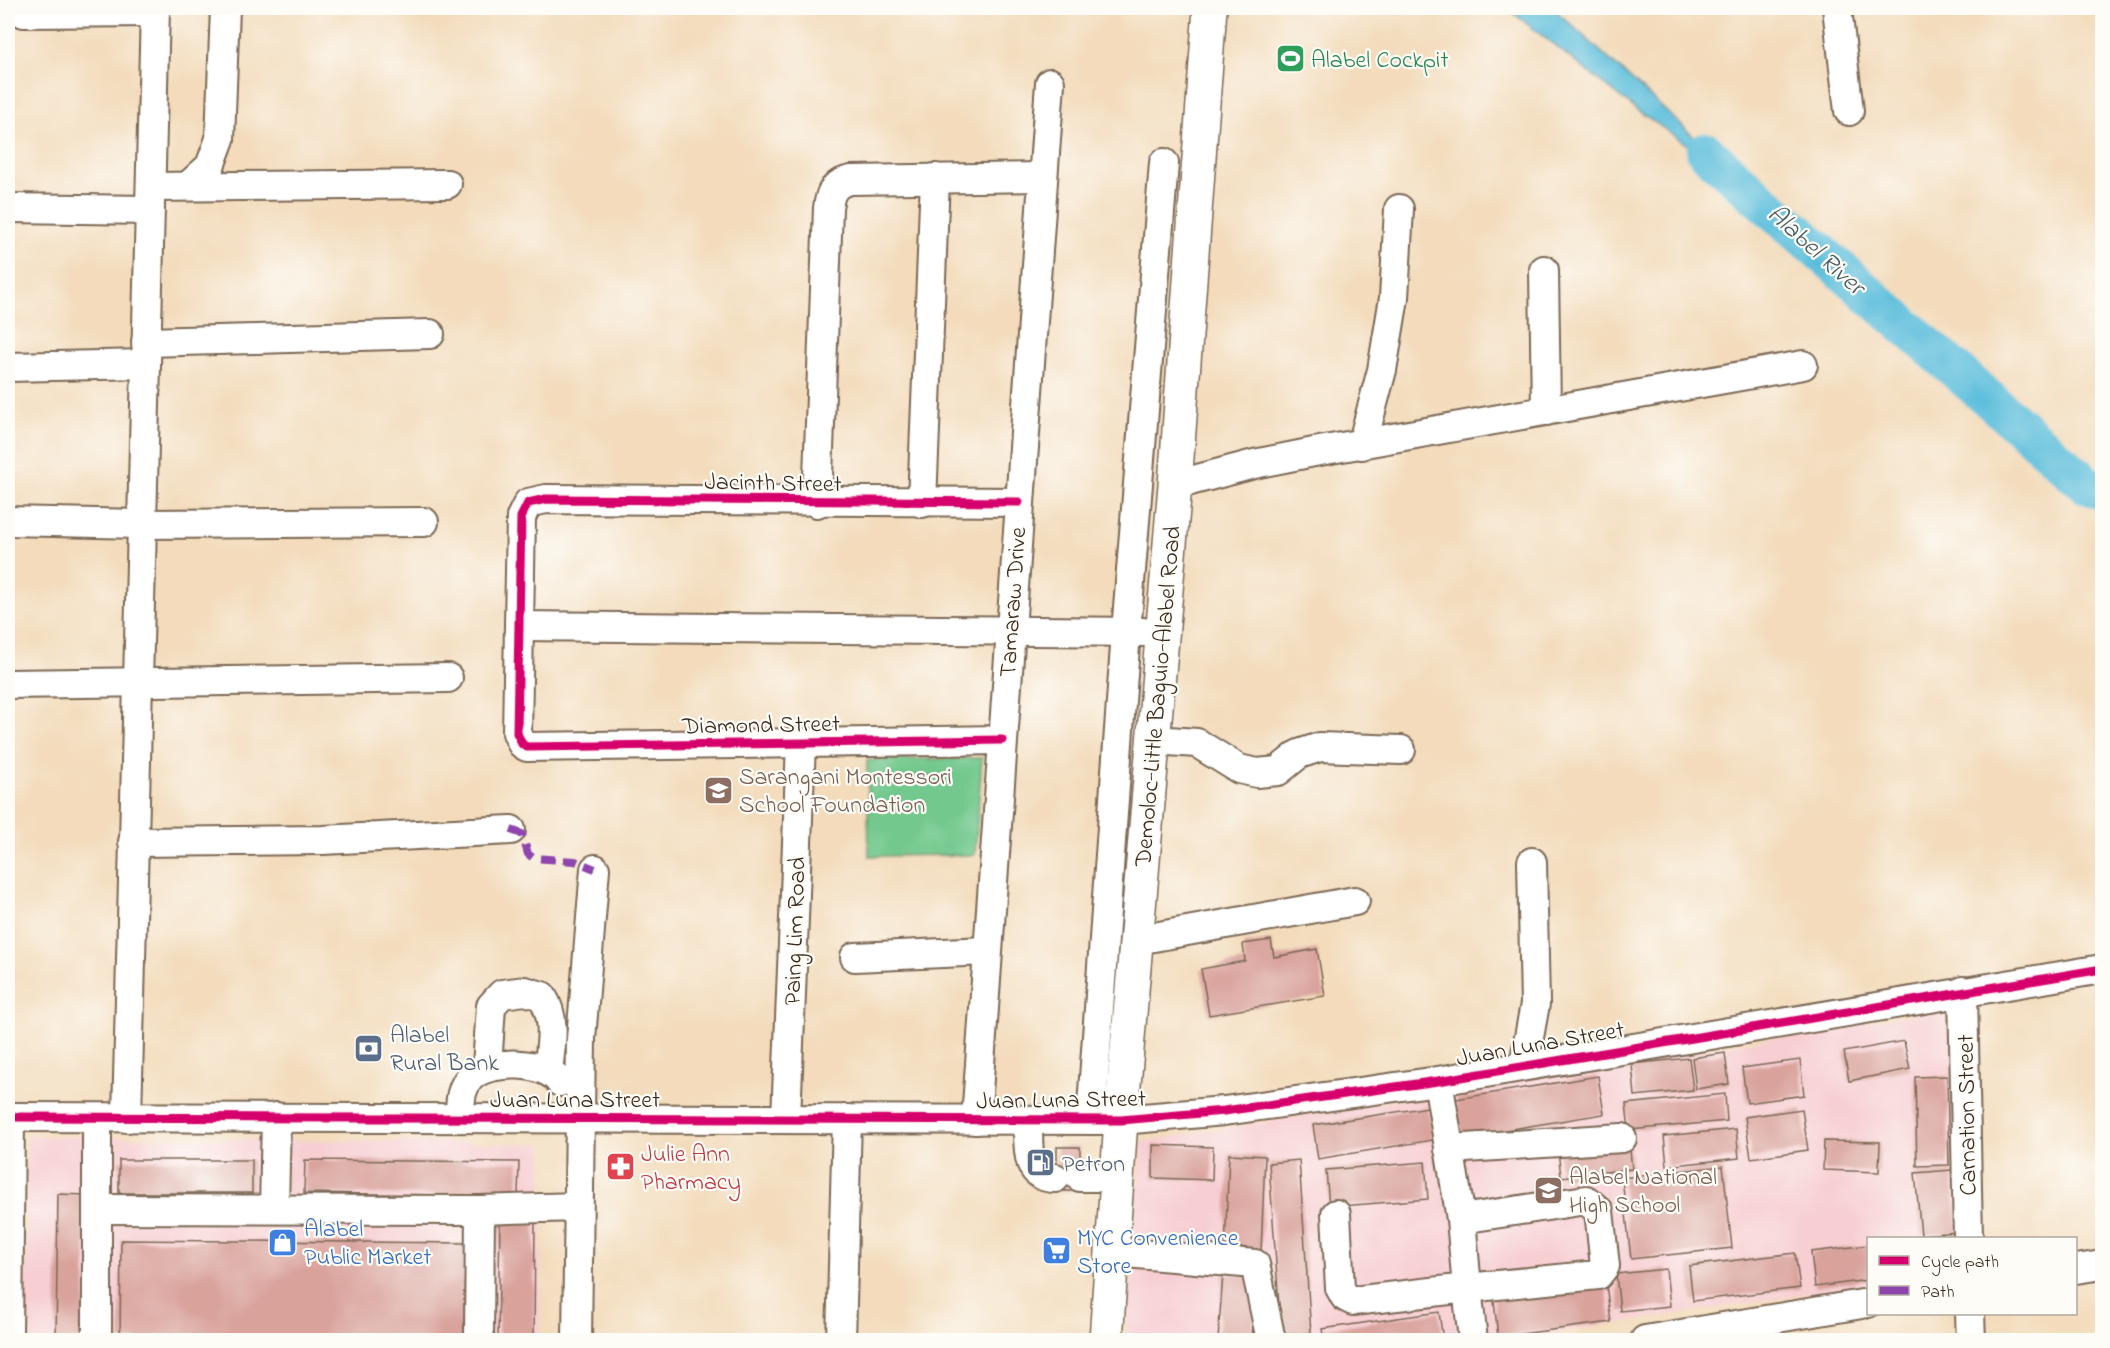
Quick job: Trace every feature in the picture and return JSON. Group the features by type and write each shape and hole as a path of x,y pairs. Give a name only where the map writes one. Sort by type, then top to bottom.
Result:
{"main road":[{"name":"Demoloc-Little Baguio-Alabel Road","path":"1106,1341 1114,1252 1117,1177 1106,1120 1137,940 1175,485 1210,8"},
{"name":"Demoloc-Little Baguio-Alabel Road","path":"1207,51 1219,8"}],"street":[{"path":"188,186 210,166 220,139 225,8"},
{"path":"1837,8 1849,111"},
{"path":"24,13 155,10 127,1118"},
{"name":"Tamaraw Drive","path":"976,1120 1050,83"},
{"path":"1106,1120 1126,632 1164,163"},
{"path":"817,503 829,195 834,187 850,180 1043,177"},
{"path":"922,503 935,178"},
{"path":"8,208 150,198 188,186 447,184"},
{"path":"1362,445 1382,370 1394,298 1399,209"},
{"path":"1544,270 1546,411"},
{"path":"8,367 146,353 430,334"},
{"path":"1175,485 1254,464 1803,365"},
{"name":"Jacinth Street","path":"519,626 521,517 528,503 546,499 817,503 1019,502"},
{"path":"8,521 141,524 424,522"},
{"path":"519,626 1163,633"},
{"name":"Diamond Street","path":"519,626 517,733 522,744 533,747 1002,740"},
{"path":"8,684 448,678"},
{"path":"1154,741 1197,743 1239,769 1257,773 1278,771 1299,754 1320,747 1401,750"},
{"name":"Paing Lim Road","path":"786,1119 801,743"},
{"path":"133,842 323,840 511,830"},
{"path":"1524,1065 1535,1004 1532,862"},
{"path":"577,1341 578,1208 571,1108 595,869"},
{"path":"1137,940 1355,901"},
{"path":"855,957 987,951"},
{"name":"Juan Luna Street","path":"9,1117 460,1118 571,1108 786,1119 1106,1120 1224,1111 1438,1081 2103,969"},
{"path":"487,1067 491,1006 502,994 525,992 542,996 551,1010 554,1026 548,1071"},
{"name":"Carnation Street","path":"1963,992 1968,1237"},
{"path":"460,1118 461,1093 472,1076 487,1067 534,1065 548,1071 559,1079 571,1108"},
{"path":"1438,1081 1461,1219 1473,1341"},
{"path":"8,1341 9,1117"},
{"path":"274,1209 276,1117"},
{"path":"97,1118 97,1341"},
{"path":"841,1341 847,1119"},
{"path":"1028,1120 1029,1159 1035,1172 1045,1178 1117,1177"},
{"path":"1449,1149 1622,1138"},
{"path":"1336,1214 1340,1288 1345,1297 1353,1301 1598,1275 1605,1266 1604,1236 1599,1211 1586,1200 1461,1219"},
{"path":"97,1209 578,1208"},
{"path":"479,1341 480,1210"},
{"path":"1114,1252 1255,1264 1271,1341"},
{"path":"2077,1269 2103,1265"},
{"path":"1645,1341 1867,1303"},
{"path":"1970,1315 1971,1341"}],"shaded area":[{"name":"Alabel National High School","path":"1952,1008 1961,1237 1867,1237 1867,1284 1511,1340 1126,1340 1142,1142"},
{"name":"Alabel Public Market","path":"27,1136 543,1144 540,1340 24,1340"}],"green space":[{"path":"982,758 975,855 869,856 867,760"}],"water":[{"path":"1507,8 1553,8 1750,188 1638,111"}],"building":[{"path":"1271,940 1274,957 1317,949 1325,996 1209,1015 1201,969 1245,961 1243,944"},
{"path":"1904,1041 1910,1069 1849,1081 1844,1052"},
{"path":"1725,1053 1729,1084 1696,1089 1692,1058"},
{"path":"1689,1058 1693,1090 1635,1096 1632,1064"},
{"path":"1800,1060 1804,1095 1747,1103 1742,1068"},
{"path":"1598,1076 1604,1114 1462,1137 1456,1099"},
{"path":"1947,1076 1949,1165 1917,1166 1915,1077"},
{"path":"1725,1094 1727,1121 1629,1130 1626,1104"},
{"path":"1428,1107 1433,1140 1318,1159 1313,1125"},
{"path":"1802,1109 1808,1150 1751,1158 1745,1117"},
{"path":"1736,1129 1739,1158 1667,1166 1664,1136"},
{"path":"1629,1141 1632,1169 1561,1177 1558,1150"},
{"path":"1824,1141 1880,1142 1879,1172 1823,1170"},
{"path":"1153,1145 1213,1147 1212,1180 1153,1178"},
{"path":"1057,1147 1080,1147 1080,1191 1057,1191"},
{"path":"1229,1154 1265,1156 1261,1252 1225,1250"},
{"path":"119,1160 252,1160 252,1193 119,1193"},
{"path":"305,1160 519,1162 518,1196 304,1193"},
{"path":"1299,1160 1311,1333 1281,1335 1269,1163"},
{"path":"1425,1162 1428,1199 1329,1207 1326,1170"},
{"path":"1723,1166 1732,1248 1631,1259 1622,1178"},
{"path":"1952,1170 1958,1232 1921,1235 1915,1173"},
{"path":"58,1194 86,1195 85,1340 56,1340"},
{"path":"500,1219 535,1220 534,1340 498,1340"},
{"path":"121,1240 465,1243 464,1340 120,1340"},
{"path":"1867,1245 1867,1280 1815,1287 1811,1252"},
{"path":"1795,1253 1800,1288 1693,1301 1689,1266"},
{"path":"1666,1269 1670,1306 1620,1311 1616,1274"},
{"path":"1223,1274 1256,1276 1252,1340 1218,1340"},
{"path":"1605,1277 1611,1322 1498,1337 1493,1292"},
{"path":"1439,1312 1443,1340 1324,1340 1322,1329"}],"waterway":[{"name":"Alabel River","path":"1706,152 2086,484 2102,491"}],"marked path":[{"path":"511,830 522,834 528,854 533,858 575,861 595,869"}],"cycle path":[{"path":"1002,740 527,747 522,744 517,733 521,517 528,503 546,499 1019,502"},
{"path":"8,1117 1121,1120 1224,1111 1438,1081 2102,969"}],"place":[{"name":"Alabel Cockpit","path":"1290,59"},
{"name":"Sarangani Montessori School Foundation","path":"718,790"},
{"name":"Alabel Rural Bank","path":"369,1048"},
{"name":"Petron","path":"1041,1163"},
{"name":"Julie Ann Pharmacy","path":"620,1167"},
{"name":"Alabel National High School","path":"1548,1190"},
{"name":"Alabel Public Market","path":"283,1242"},
{"name":"MYC Convenience Store","path":"1056,1251"}]}
